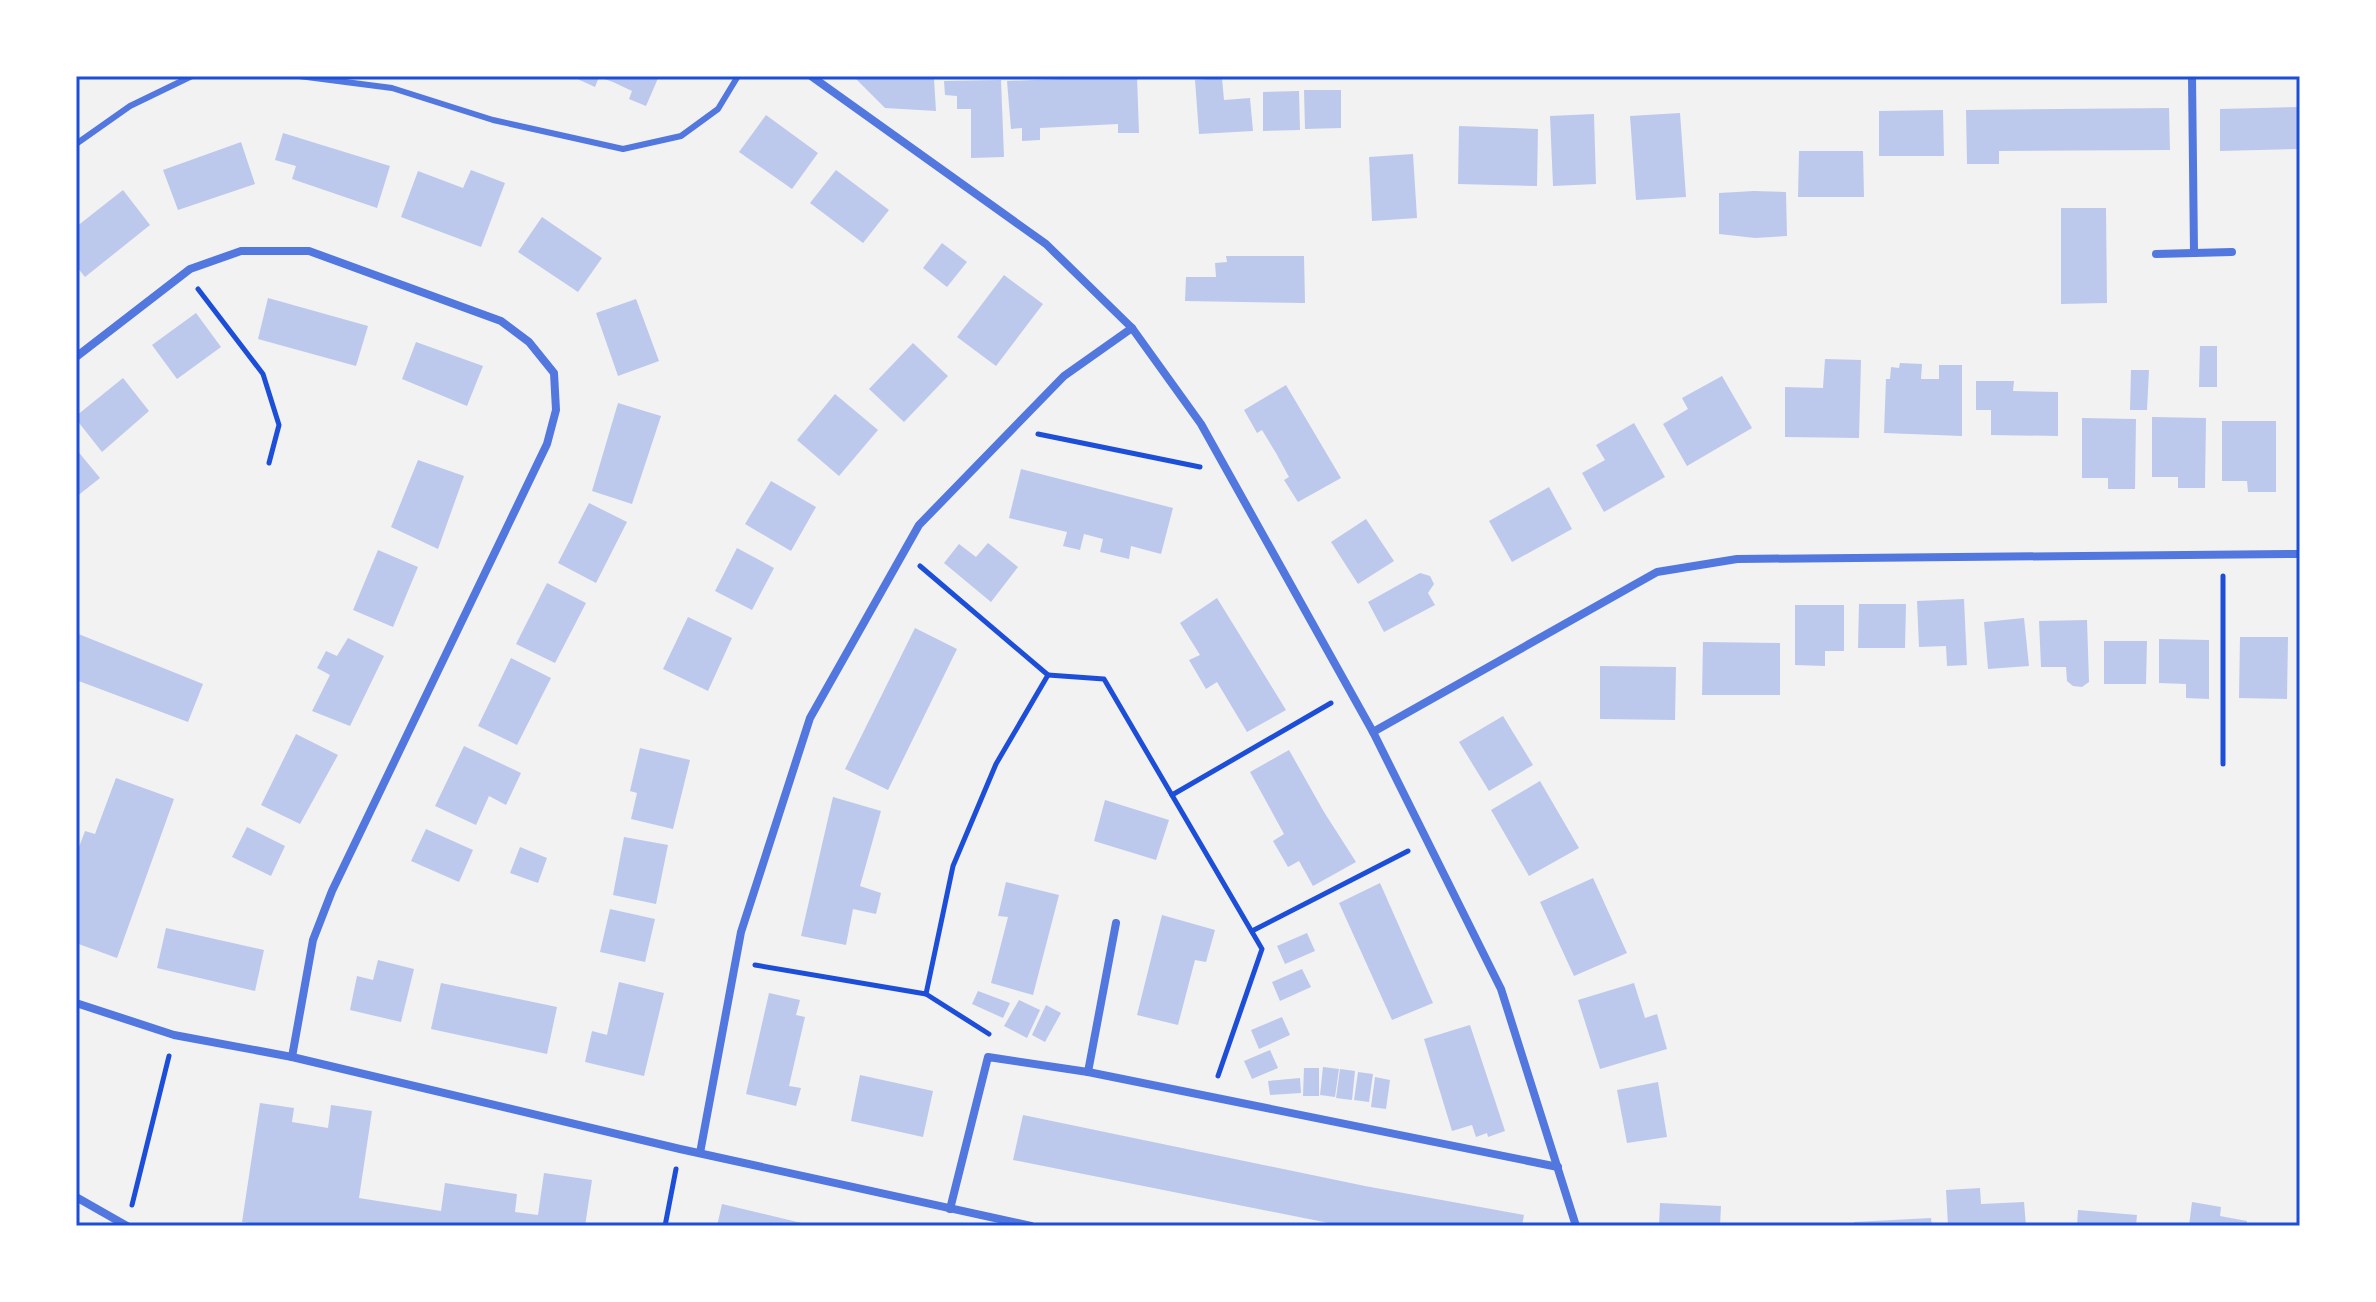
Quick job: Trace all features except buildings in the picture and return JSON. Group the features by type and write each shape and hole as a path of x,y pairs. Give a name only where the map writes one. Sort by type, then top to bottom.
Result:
{"street":[{"path":"811,76 1046,244 1132,328 1201,424 1373,732 1501,989 1576,1226"},
{"path":"2192,76 2194,253"},
{"path":"76,357 190,269 241,251 309,251 501,321 529,342 554,373 556,410 547,444 332,891 313,940 292,1057"},
{"path":"2156,254 2232,252"},
{"path":"700,1153 741,932 810,718 919,525 1064,376 1132,328"},
{"path":"1373,732 1657,572 1737,559 2300,554"},
{"path":"1088,1072 1116,923"},
{"path":"76,1003 174,1035 292,1057 680,1149 1031,1226"},
{"path":"950,1209 988,1057 1088,1072 1558,1167"},
{"path":"76,1197 127,1226"}],"lane":[{"path":"76,144 130,106 192,76"},
{"path":"299,76 392,88 493,120 623,149 681,136 718,109 738,76"}],"path":[{"path":"185,273 263,374 279,425 269,463"},
{"path":"1013,429 1228,473"},
{"path":"904,552 1048,675 1104,679 1252,931 1262,949 1211,1097"},
{"path":"2223,555 2223,764"},
{"path":"926,994 953,866 996,764 1048,675"},
{"path":"1172,795 1350,692"},
{"path":"1252,931 1427,841"},
{"path":"736,962 926,994 992,1036 988,1057"},
{"path":"127,1226 174,1035"},
{"path":"665,1226 680,1149"}]}
